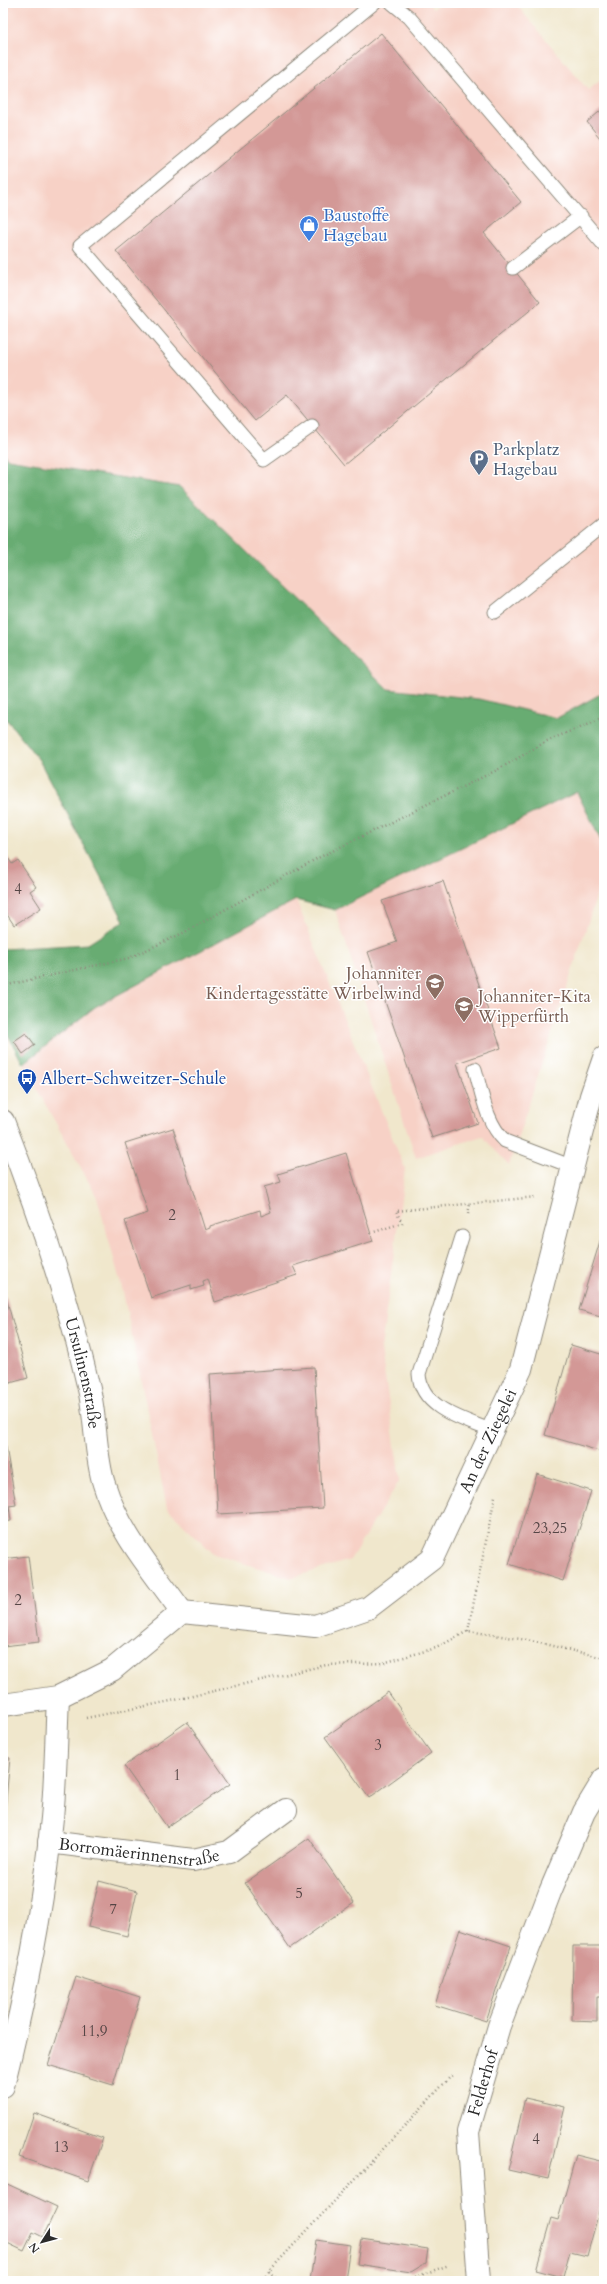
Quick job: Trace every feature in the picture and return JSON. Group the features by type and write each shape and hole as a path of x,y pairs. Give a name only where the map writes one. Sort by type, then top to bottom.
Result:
{"street":[{"name":"An der Ziegelei","path":"182,1612 315,1626 368,1608 432,1559 521,1369 591,1096 604,1058"},
{"name":"Ursulinenstraße","path":"3,1121 27,1181 65,1297 89,1390 103,1484 127,1537 182,1612"},
{"path":"3,1705 58,1697 112,1670 182,1612"},
{"name":"Borromäerinnenstraße","path":"3,2086 21,2013 41,1904 49,1842 58,1697"},
{"name":"Felderhof","path":"479,2281 468,2132 498,2026 550,1892 584,1812 604,1779"},
{"name":"Borromäerinnenstraße","path":"49,1842 193,1860 228,1852 286,1810"}],"lane":[{"path":"312,426 264,460 80,246 374,3"},
{"path":"392,3 410,17 581,216 604,245"},
{"path":"513,268 581,216"},
{"path":"495,612 604,524"},
{"path":"475,1069 491,1123 498,1134 505,1141 573,1167"},
{"path":"462,1237 419,1374 419,1385 425,1395 435,1405 492,1431"}],"path":[{"path":"3,986 129,958 182,933 316,859 500,768 547,741 604,717"},
{"path":"371,1233 402,1223 396,1210 566,1195"},
{"path":"468,1631 496,1492"},
{"path":"57,1723 171,1701 326,1666 383,1663 436,1648 468,1631 527,1640 604,1658"},
{"path":"260,2281 455,2072"},
{"path":"404,2281 476,2255"},
{"path":"269,2271 278,2281"}],"shaded area":[{"path":"3,3 428,3 433,9 441,3 515,3 588,90 604,78 604,692 557,718 479,699 388,689 180,487 6,458 3,455"},
{"name":"Johanniter-Kita Wipperfürth","path":"577,792 604,847 604,873 509,1165 482,1136 416,1158 335,910"},
{"path":"296,900 405,1169 381,1349 400,1480 350,1560 291,1578 214,1554 167,1508 123,1292 97,1197 23,1064 95,1007"}],"green space":[{"path":"3,453 8,459 180,487 388,689 479,699 557,718 604,692 604,847 577,792 335,910 296,900 95,1007 23,1064 3,1025 3,949 88,944 124,921 39,760 3,715"}],"building":[{"name":"Baustoffe Hagebau","path":"381,33 521,202 484,233 540,302 344,464 287,395 255,421 116,251"},
{"path":"604,108 604,143 587,122"},
{"path":"3,850 12,864 18,860 36,887 30,891 41,908 14,925 6,913 3,915"},
{"name":"Johanniter Kindertagesstätte Wirbelwind","path":"443,881 501,1048 457,1063 478,1123 432,1138 368,952 397,942 382,901"},
{"path":"26,1033 35,1045 23,1054 14,1041"},
{"path":"173,1128 205,1230 210,1228 210,1226 260,1210 261,1216 271,1212 264,1187 281,1182 278,1174 346,1153 373,1241 293,1266 297,1275 215,1302 208,1279 203,1281 204,1286 191,1290 191,1285 151,1298 125,1221 148,1213 125,1143"},
{"path":"604,1228 604,1317 579,1310"},
{"path":"3,1297 6,1297 28,1378 3,1385"},
{"path":"571,1345 604,1355 604,1435 599,1451 545,1435"},
{"path":"314,1367 323,1508 218,1514 210,1374"},
{"path":"3,1447 6,1447 16,1505 9,1506 11,1521 3,1522"},
{"path":"537,1474 591,1491 563,1581 509,1564"},
{"path":"28,1556 39,1642 3,1646 3,1559"},
{"path":"388,1692 431,1753 369,1798 325,1737"},
{"path":"187,1722 230,1784 167,1827 124,1766"},
{"path":"3,1757 10,1758 4,1821 3,1821"},
{"path":"309,1838 354,1903 290,1948 245,1883"},
{"path":"99,1881 137,1891 127,1936 88,1927"},
{"path":"460,1929 511,1946 486,2021 435,2005"},
{"path":"573,1946 604,1946 604,1997 597,1997 597,2022 572,2021"},
{"path":"76,1977 140,1997 113,2085 48,2065"},
{"path":"525,2098 565,2107 548,2179 508,2170"},
{"path":"34,2113 103,2138 88,2181 19,2157"},
{"path":"576,2155 604,2162 604,2193 587,2256 570,2252 563,2277 536,2270 551,2218 558,2220"},
{"path":"3,2182 57,2207 43,2237 33,2232 24,2251 3,2241"},
{"path":"361,2239 428,2249 426,2263 411,2272 357,2264"},
{"path":"316,2240 350,2245 345,2281 310,2281"}],"place":[{"name":"Baustoffe Hagebau","path":"309,242"},
{"name":"Parkplatz Hagebau","path":"479,476"},
{"name":"Johanniter Kindertagesstätte Wirbelwind","path":"435,1000"},
{"name":"Johanniter-Kita Wipperfürth","path":"464,1023"},
{"name":"Albert-Schweitzer-Schule","path":"27,1095"}]}
